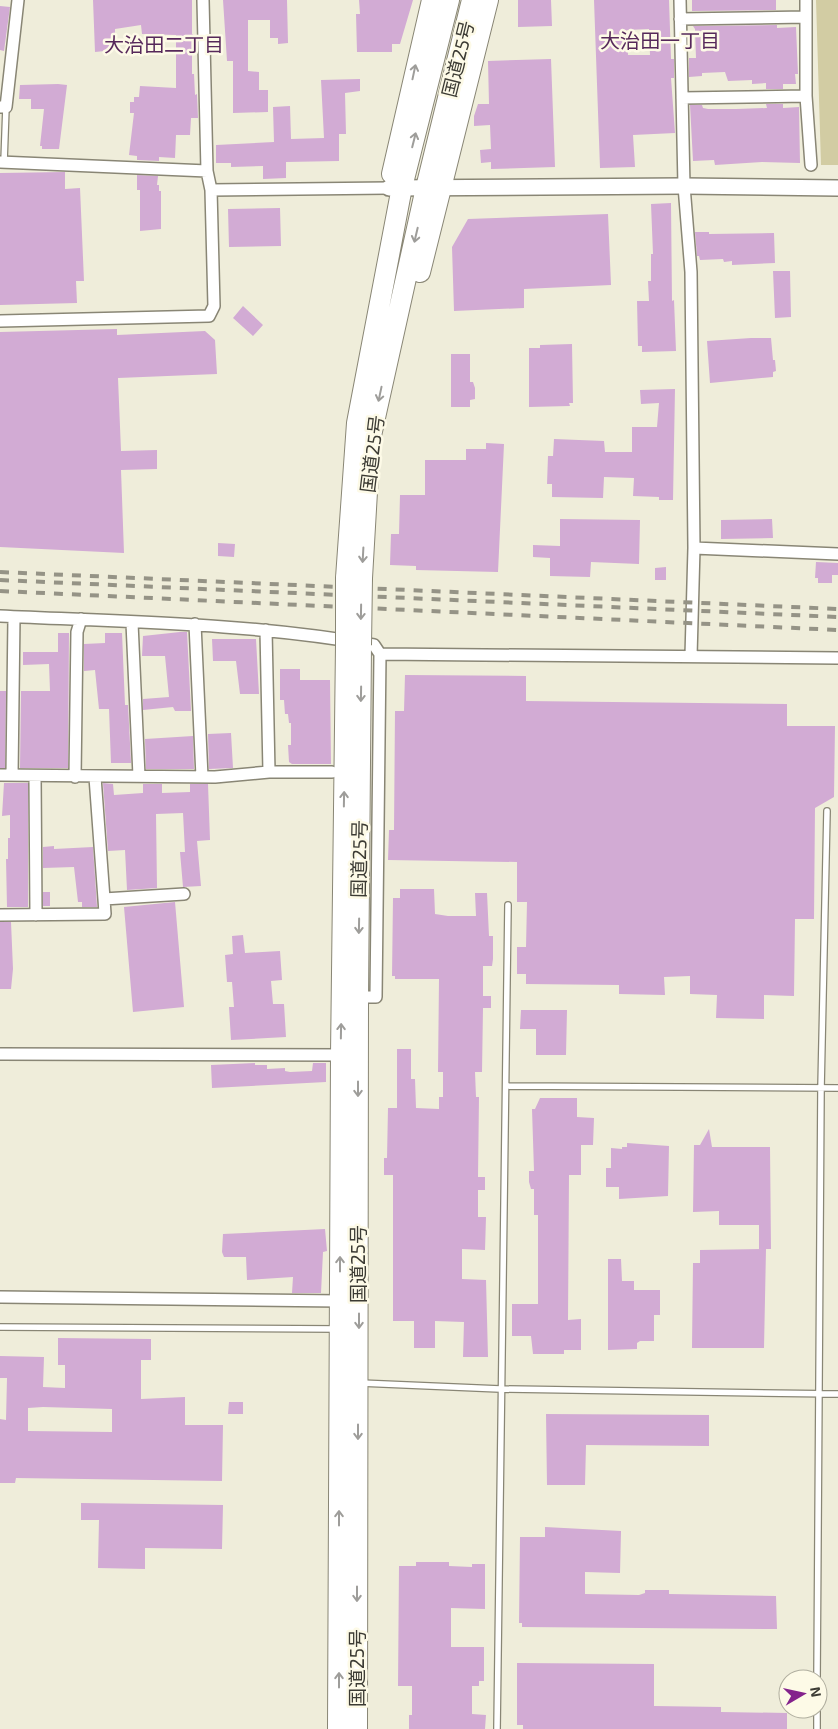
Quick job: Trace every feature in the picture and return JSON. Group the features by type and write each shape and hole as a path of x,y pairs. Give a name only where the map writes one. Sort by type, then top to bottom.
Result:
{"highway":[{"path":"396,188 432,0"},
{"name":"国道25号","path":"356,1729 349,1383 340,1329 340,1301 341,1054 358,423 396,188 449,0"},
{"name":"国道25号","path":"354,578 370,440 390,350 435,187 472,0"},
{"path":"435,187 488,0"},
{"name":"国道25号","path":"338,1729 349,1383 358,997 353,645"}],"street":[{"path":"3,107 18,0"},
{"path":"0,321 210,316 214,306 212,190 207,171 203,0"},
{"path":"680,0 684,186 691,272 694,548 691,656"},
{"path":"806,0 806,96 811,165"},
{"path":"680,19 806,17"},
{"path":"682,98 806,96"},
{"path":"2,162 207,171"},
{"path":"212,190 684,186 838,188"},
{"path":"694,548 838,554"},
{"path":"0,616 132,623 195,624 323,636 374,645 380,654 376,996 358,997"},
{"path":"12,775 14,616"},
{"path":"75,777 77,632 81,619"},
{"path":"132,623 139,776"},
{"path":"195,624 202,777"},
{"path":"266,630 270,772"},
{"path":"380,654 838,658"},
{"path":"0,775 202,777 270,772 332,772"},
{"path":"35,776 36,914"},
{"path":"0,914 105,914 95,777"},
{"path":"104,899 184,894"},
{"path":"0,1054 341,1054"},
{"path":"0,1297 340,1301"}],"lane":[{"path":"2,162 3,107"},
{"path":"817,1669 821,1088 827,811"},
{"path":"498,1729 500,1389 508,905"},
{"path":"506,1086 838,1088"},
{"path":"0,1327 340,1329"},
{"path":"349,1383 500,1389 838,1394"}],"shaded area":[{"path":"816,0 838,0 838,165 821,165"}],"building":[{"path":"93,0 192,0 192,34 196,37 197,52 192,52 192,74 194,74 195,95 197,94 198,118 191,118 190,135 176,135 175,158 159,157 159,161 137,160 137,156 129,155 134,113 130,113 130,102 134,102 134,97 139,97 140,86 176,88 176,35 142,34 141,25 115,29 115,50 95,52"},
{"path":"223,0 287,0 288,43 278,44 278,38 270,38 270,20 248,20 248,71 259,72 259,90 268,90 268,112 233,113 233,61 227,61"},
{"path":"359,0 413,0 400,44 392,44 392,52 357,52 356,14 360,14"},
{"path":"518,0 551,0 552,26 518,27"},
{"path":"594,0 669,0 671,59 674,59 674,78 671,78 675,133 633,135 635,167 600,168","holes":["649,29 650,55 628,55 627,30"]},
{"path":"692,0 776,0 776,10 692,11"},
{"path":"0,6 10,7 4,51 0,50"},
{"path":"777,25 777,28 796,27 798,74 795,74 796,84 783,84 783,89 766,89 766,83 752,84 752,80 728,81 725,72 702,73 702,76 689,77 689,58 696,58 695,29 693,26"},
{"path":"551,59 555,167 491,169 491,162 481,163 480,150 491,149 490,125 474,126 474,116 478,104 489,104 488,61"},
{"path":"360,79 360,91 345,93 346,134 339,134 339,161 286,162 286,178 263,179 263,166 231,167 231,163 216,163 216,145 274,142 273,107 290,106 291,139 324,138 321,80"},
{"path":"20,85 67,85 59,149 42,149 42,146 40,146 44,109 31,109 31,99 19,99"},
{"path":"766,104 783,104 783,108 799,107 800,163 762,162 715,165 714,160 693,161 690,105 702,105 703,108 708,109 736,109 767,108"},
{"path":"65,172 65,189 80,188 84,281 76,281 77,303 0,305 0,173"},
{"path":"137,175 158,176 157,185 159,185 159,191 161,191 161,229 140,231 140,190 137,190"},
{"path":"671,203 672,301 674,300 676,351 642,352 642,346 638,346 637,301 649,301 648,281 651,281 651,254 653,254 651,204"},
{"path":"280,208 281,246 229,247 228,209"},
{"path":"608,214 611,285 524,289 524,308 454,311 452,247 468,219"},
{"path":"695,232 709,232 709,234 774,233 775,263 732,265 732,261 724,262 723,259 700,260 699,256 697,256"},
{"path":"773,271 790,271 791,317 775,318"},
{"path":"243,306 263,325 253,336 233,318"},
{"path":"117,329 117,335 205,331 215,340 217,374 118,378 121,451 157,450 157,469 121,470 124,553 0,547 0,332"},
{"path":"771,338 776,371 773,372 773,377 710,383 707,341"},
{"path":"572,344 573,403 569,403 570,406 529,407 529,348 540,348 540,345"},
{"path":"451,354 470,354 470,382 473,382 475,388 475,399 470,400 470,407 451,407"},
{"path":"675,389 673,500 659,500 659,497 633,496 634,478 604,477 603,498 552,497 552,484 547,484 548,456 553,456 554,439 604,441 605,452 632,452 632,427 657,427 659,403 641,404 640,390"},
{"path":"486,443 504,444 498,572 416,570 416,566 390,565 391,534 399,534 400,495 425,495 425,460 466,460 466,449 486,449"},
{"path":"560,519 640,520 639,564 591,562 590,577 550,576 550,558 533,557 533,545 560,546"},
{"path":"772,519 773,538 721,539 721,520"},
{"path":"218,543 235,544 234,557 218,556"},
{"path":"816,562 838,563 838,575 832,575 832,583 818,583 818,578 815,578"},
{"path":"666,567 666,580 655,580 655,568"},
{"path":"187,632 191,711 175,711 173,707 143,710 143,699 169,697 165,656 142,656 143,636"},
{"path":"58,633 69,633 68,768 20,768 21,691 50,691 49,664 23,665 23,652 58,652"},
{"path":"105,633 122,633 125,705 128,705 131,763 111,763 109,709 99,709 95,670 84,671 84,644 105,643"},
{"path":"212,639 256,639 259,694 240,694 236,661 213,661"},
{"path":"280,669 300,669 300,680 330,680 331,764 292,764 289,762 288,745 291,745 291,723 289,723 288,714 285,714 284,700 280,700"},
{"path":"405,675 526,676 526,701 787,704 787,726 835,726 834,797 815,808 814,919 795,919 794,996 764,995 764,1019 716,1018 717,995 690,994 690,976 664,977 665,995 619,994 619,985 526,984 526,974 517,974 517,947 526,947 527,902 517,902 517,862 388,860 389,830 394,830 395,711 404,711"},
{"path":"0,691 6,691 5,768 0,768"},
{"path":"231,733 233,768 209,769 208,734"},
{"path":"193,736 194,769 146,769 145,739"},
{"path":"4,783 28,783 28,907 7,907 6,859 8,859 8,838 10,838 10,815 2,816"},
{"path":"103,783 113,784 114,795 143,793 143,784 162,784 162,793 190,792 190,784 208,784 210,840 197,841 201,886 183,887 180,852 185,852 183,813 156,814 157,888 127,890 125,850 108,851"},
{"path":"54,846 54,849 93,847 97,907 82,907 82,902 78,902 74,867 43,868 43,847"},
{"path":"400,889 434,889 435,914 448,916 476,916 475,893 487,893 489,936 493,936 493,959 492,966 483,966 483,996 491,996 491,1008 483,1008 482,1072 475,1072 476,1097 479,1097 478,1177 485,1177 485,1190 478,1190 478,1217 486,1217 485,1250 462,1249 462,1279 486,1280 488,1357 463,1357 464,1322 435,1321 435,1348 414,1348 414,1321 393,1321 393,1175 384,1175 384,1158 387,1158 388,1108 397,1108 397,1049 411,1049 411,1079 415,1079 416,1108 439,1109 439,1097 443,1097 443,1072 438,1072 439,979 395,979 395,976 392,976 393,898 400,898"},
{"path":"43,892 50,892 50,906 43,906"},
{"path":"175,902 184,1007 133,1012 124,907"},
{"path":"0,922 11,922 13,969 11,989 0,989"},
{"path":"243,935 245,953 280,951 282,980 271,981 273,1004 284,1004 286,1037 231,1040 229,1007 234,1007 232,982 227,982 225,955 233,954 232,936"},
{"path":"521,1010 567,1010 566,1055 536,1055 536,1029 520,1029"},
{"path":"255,1063 255,1065 267,1065 267,1069 285,1068 285,1071 290,1072 312,1071 313,1063 326,1063 326,1082 212,1088 211,1065"},
{"path":"540,1098 577,1098 577,1117 594,1118 593,1145 581,1145 581,1175 569,1175 568,1320 581,1319 581,1350 564,1350 564,1354 533,1354 531,1336 512,1336 512,1304 538,1304 538,1215 534,1215 534,1189 531,1189 529,1182 529,1171 534,1171 532,1109 535,1109"},
{"path":"709,1129 712,1147 770,1147 771,1249 766,1249 764,1348 692,1348 693,1263 700,1263 700,1250 763,1249 759,1249 759,1225 719,1225 719,1211 693,1212 694,1145 700,1145"},
{"path":"627,1143 669,1146 668,1196 619,1199 619,1187 606,1187 606,1168 611,1168 611,1148 622,1149 622,1147 627,1147"},
{"path":"325,1229 327,1251 323,1252 321,1293 292,1293 293,1277 247,1280 246,1257 224,1257 222,1252 223,1234"},
{"path":"608,1259 621,1259 622,1281 634,1281 634,1290 660,1290 660,1315 654,1315 654,1341 640,1341 637,1343 637,1349 608,1350"},
{"path":"58,1338 151,1339 151,1360 141,1360 141,1399 185,1397 185,1425 223,1425 222,1481 16,1478 15,1483 0,1483 0,1419 6,1420 7,1378 0,1378 0,1356 44,1357 43,1387 65,1388 65,1365 58,1365","holes":["28,1408 112,1409 112,1432 28,1431"]},
{"path":"229,1402 243,1402 243,1414 228,1414"},
{"path":"546,1414 709,1415 709,1446 586,1445 585,1485 547,1485"},
{"path":"81,1503 223,1505 222,1549 145,1548 145,1569 98,1568 99,1520 81,1520"},
{"path":"545,1527 621,1531 620,1573 585,1572 585,1594 639,1595 645,1593 645,1590 669,1590 669,1594 776,1596 777,1629 522,1627 522,1623 519,1623 520,1537 545,1537"},
{"path":"416,1562 449,1562 449,1566 472,1567 472,1564 485,1564 485,1609 451,1608 451,1647 484,1647 484,1681 479,1681 479,1686 472,1686 472,1714 486,1715 485,1729 409,1729 409,1715 412,1715 412,1686 398,1686 399,1566 416,1566"},
{"path":"517,1663 654,1664 654,1706 721,1707 721,1712 778,1713 778,1719 787,1719 787,1729 523,1729 523,1725 517,1725"}],"railway":[{"path":"0,572 838,609"},
{"path":"0,580 838,617"},
{"path":"0,591 838,630"}],"district":[{"name":"大治田一丁目","path":"660,41"},
{"name":"大治田二丁目","path":"164,45"}]}
